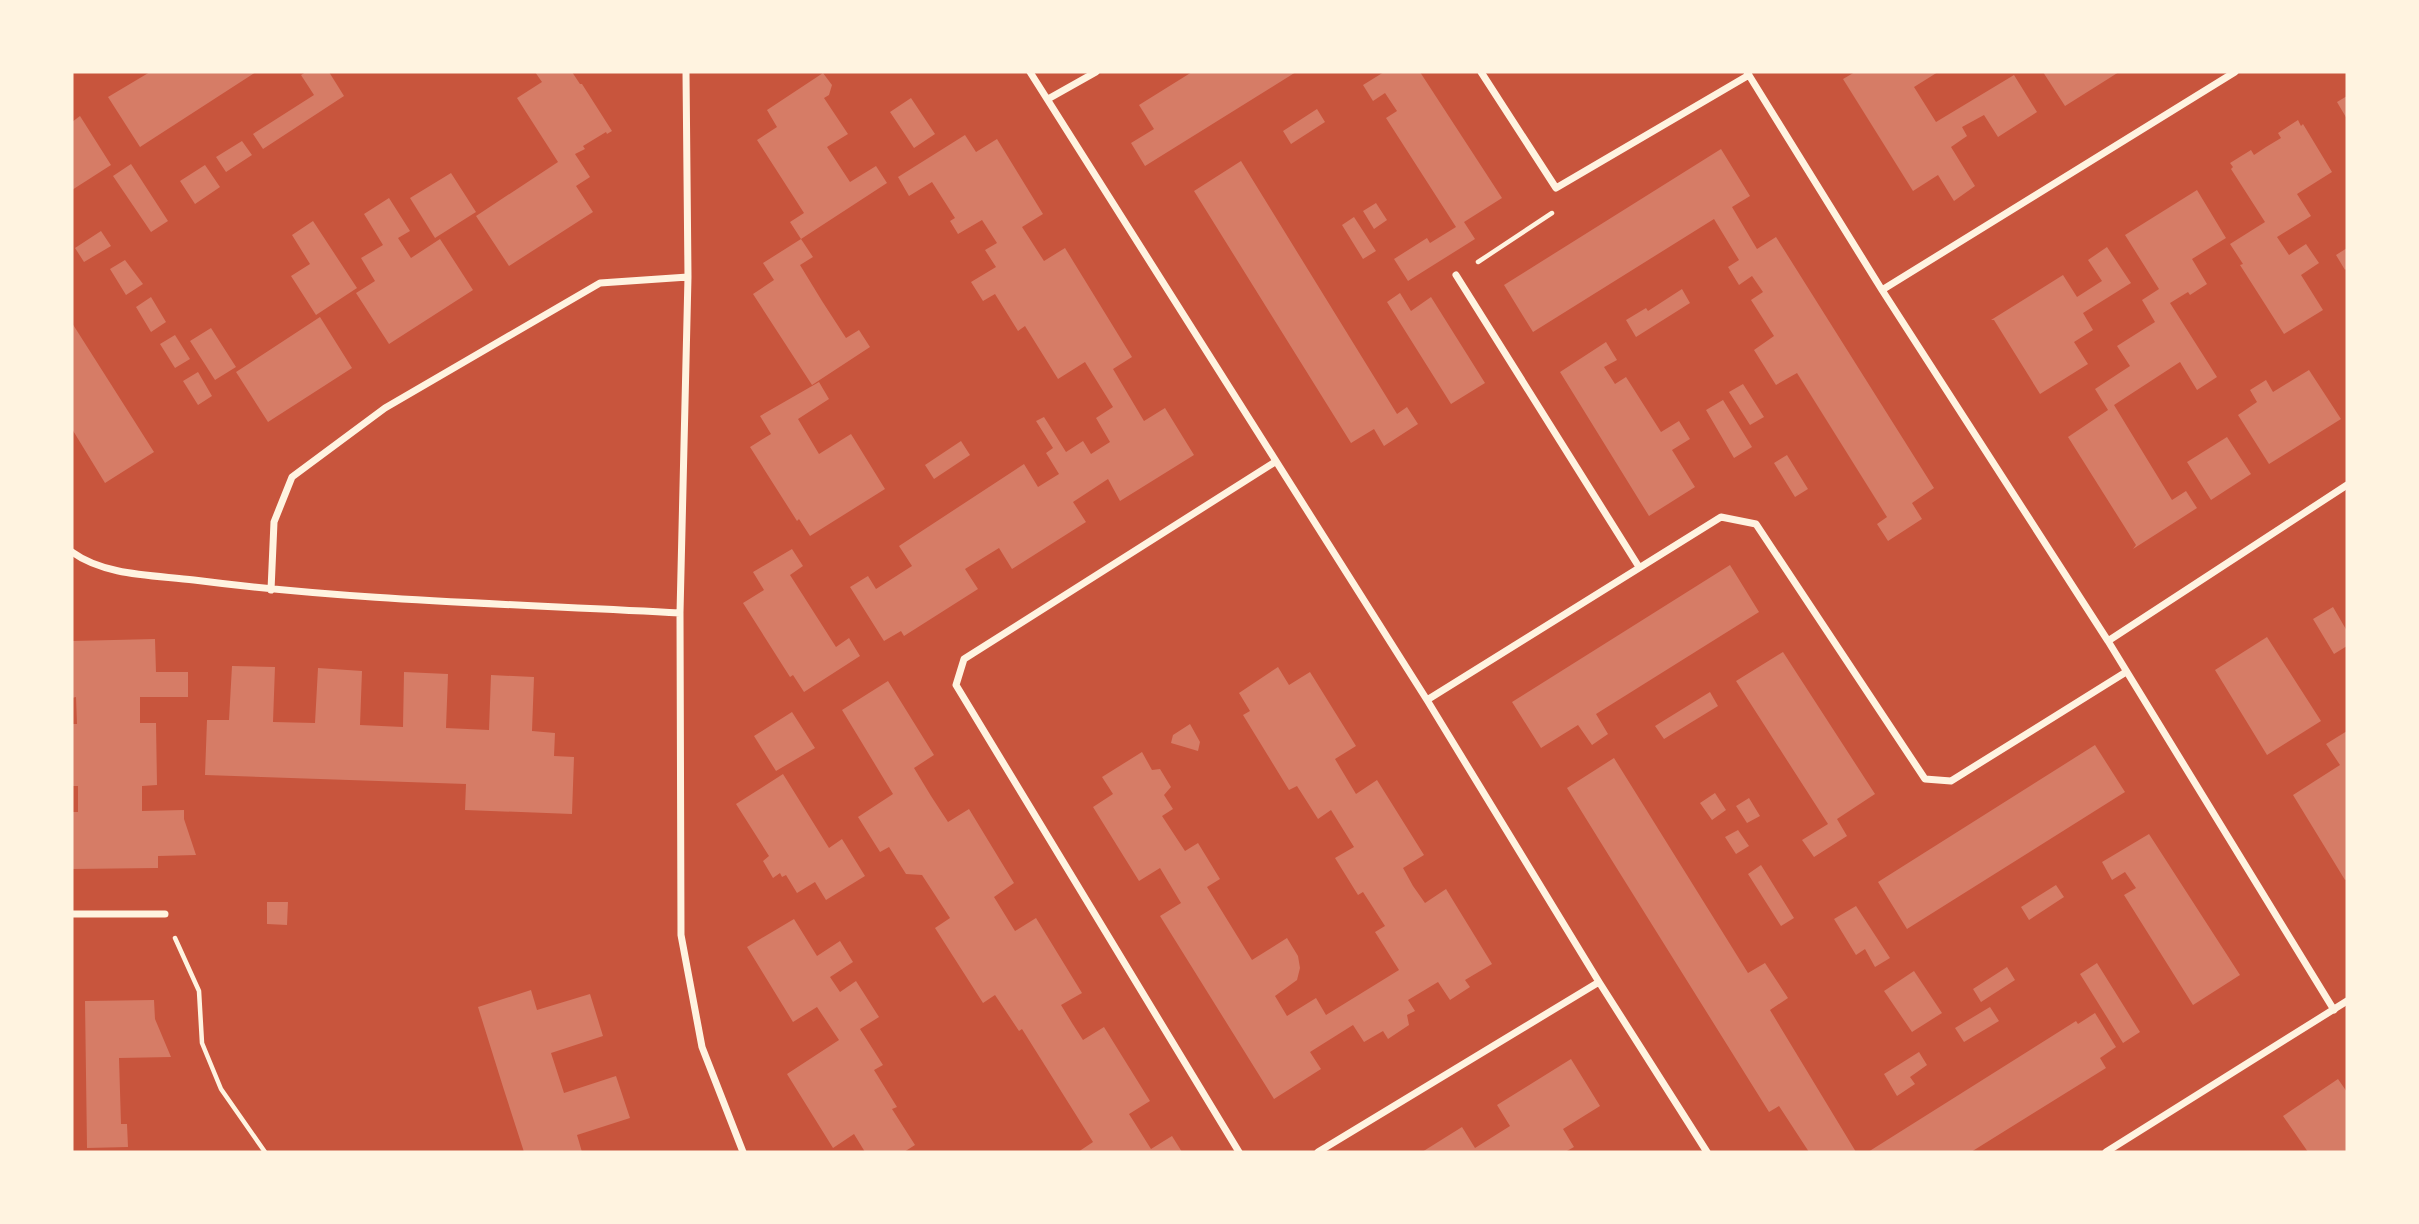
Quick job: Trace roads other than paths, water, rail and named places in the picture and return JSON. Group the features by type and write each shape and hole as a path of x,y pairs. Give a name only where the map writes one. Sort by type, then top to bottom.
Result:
{"street":[{"path":"686,72 688,277 680,613 681,935 702,1047 743,1152"},
{"path":"1030,72 1427,700 1599,982 1707,1152"},
{"path":"1048,99 1096,72"},
{"path":"1481,72 1556,188 1748,74 1882,290 2108,641 2334,1010"},
{"path":"1882,290 2235,72"},
{"path":"1457,275 1639,568"},
{"path":"271,590 274,522 292,477 385,408 600,283 688,277"},
{"path":"1239,1152 957,685 964,659 1275,462"},
{"path":"2108,641 2347,485"},
{"path":"1427,700 1721,517 1756,524 1925,779 1951,781 2126,672"},
{"path":"72,552 87,563 115,570 271,590 680,613"},
{"path":"72,914 165,914"},
{"path":"1318,1152 1599,982"},
{"path":"2106,1152 2347,1001"}]}
